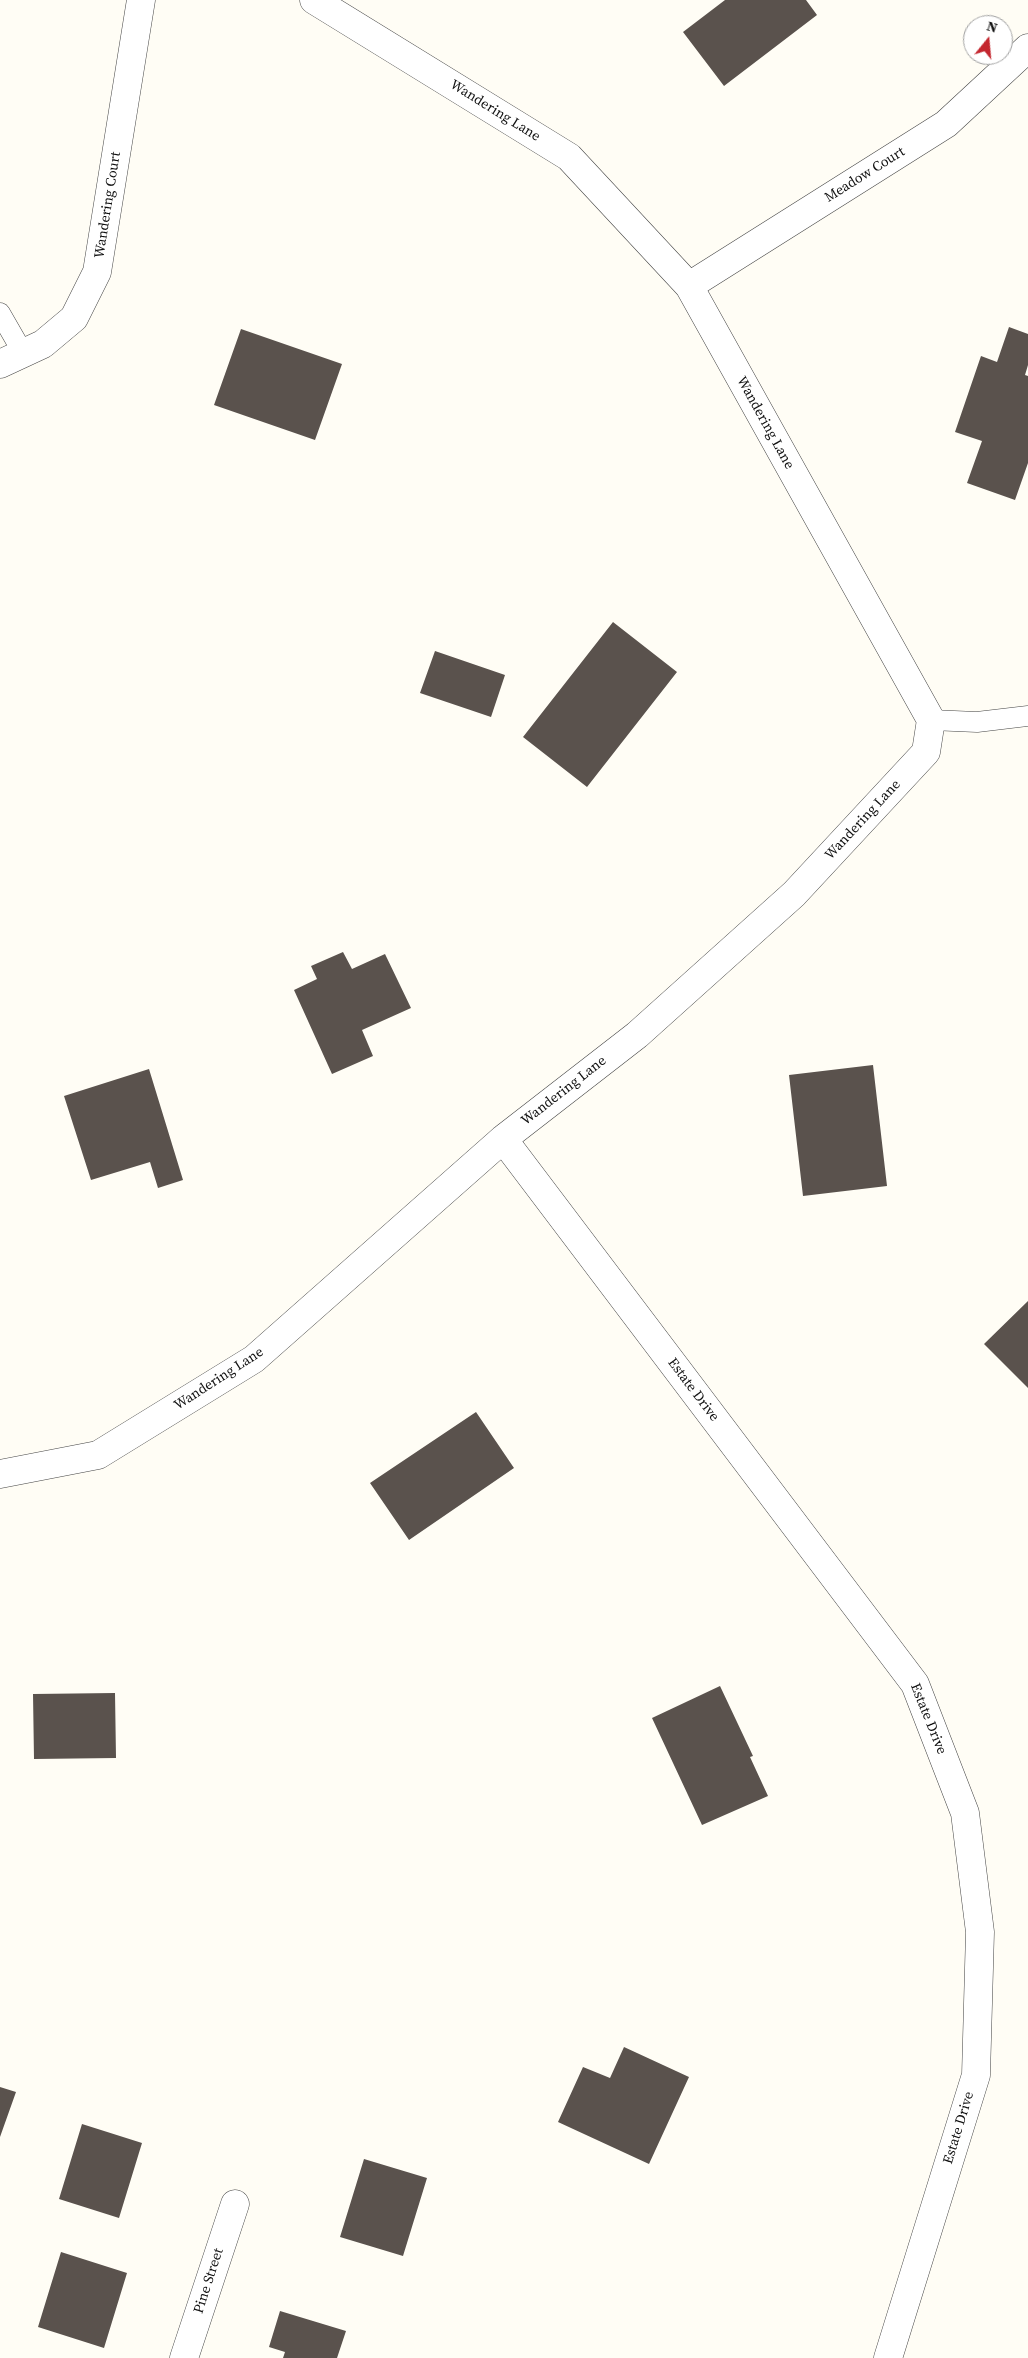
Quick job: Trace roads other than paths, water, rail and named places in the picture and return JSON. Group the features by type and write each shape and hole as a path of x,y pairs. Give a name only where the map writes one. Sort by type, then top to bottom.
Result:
{"street":[{"name":"Wandering Court","path":"11,358 43,344 74,318 97,272 141,0"},
{"name":"Wandering Lane","path":"0,1474 98,1455 254,1359 503,1139 636,1035 794,894 926,752 931,720 689,286 570,157 314,0"},
{"name":"Meadow Court","path":"689,286 946,124 1028,48"},
{"name":"Estate Drive","path":"503,1139 916,1684 964,1812 980,1932 976,2075 888,2358"},
{"name":"Pine Street","path":"184,2358 235,2204"}],"lane":[{"path":"0,313 11,358"},
{"path":"931,720 977,722 1028,716"}]}
